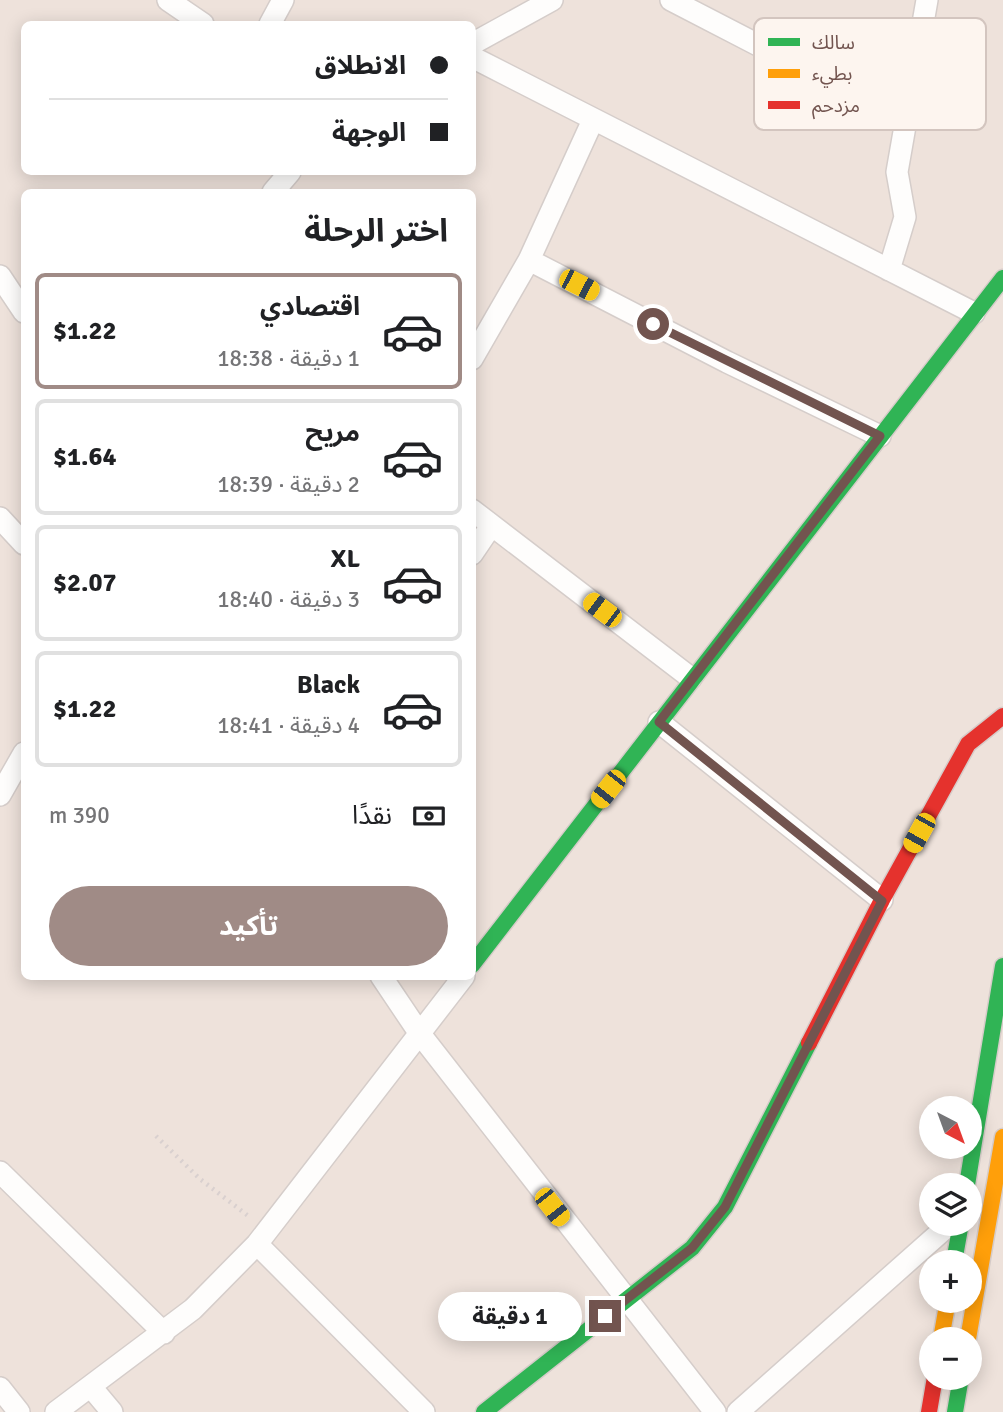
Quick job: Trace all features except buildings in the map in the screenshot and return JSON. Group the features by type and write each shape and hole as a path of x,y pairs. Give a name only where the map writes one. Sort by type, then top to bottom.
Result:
{"street":[{"path":"168,0 199,21"},
{"path":"272,21 283,0"},
{"path":"476,42 552,0"},
{"path":"671,0 754,43"},
{"path":"924,18 927,0"},
{"path":"476,59 974,313"},
{"path":"476,352 529,260 593,120"},
{"path":"889,270 905,217 897,172 905,130"},
{"path":"276,189 287,175"},
{"path":"529,260 727,362 880,436"},
{"path":"0,276 21,308"},
{"path":"476,960 691,678 1003,278"},
{"path":"476,513 691,678"},
{"path":"0,517 21,533"},
{"path":"476,548 491,526"},
{"path":"484,1412 692,1248 725,1207 882,901 968,744 1003,716"},
{"path":"659,722 882,901"},
{"path":"0,795 21,758"},
{"path":"969,1173 1003,966"},
{"path":"384,980 420,1034 715,1412"},
{"path":"56,1412 193,1309 262,1237 461,980"},
{"path":"970,1327 1003,1137"},
{"path":"0,1171 164,1333"},
{"path":"738,1412 936,1236"},
{"path":"262,1237 424,1412"},
{"path":"91,1387 112,1412"},
{"path":"0,1388 19,1412"},
{"path":"929,1412 933,1390"},
{"path":"955,1412 959,1390"}],"path":[{"path":"156,1136 262,1237"}],"shaded area":[{"path":"0,0 1003,0 1003,1412 0,1412"}],"traffic: fast":[{"path":"476,960 1003,278"},
{"path":"969,1173 1003,966"},
{"path":"484,1412 692,1248 725,1207 809,1043"},
{"path":"956,1250 959,1236"},
{"path":"955,1412 959,1390"}],"traffic: slow":[{"path":"970,1327 1003,1137"},
{"path":"943,1327 946,1313"}],"traffic: jam":[{"path":"809,1043 882,900 968,744 1003,716"},
{"path":"929,1412 933,1390"}],"route":[{"path":"605,1316 692,1248 712,1227 725,1207 882,901 659,722 880,436 653,324"}]}
